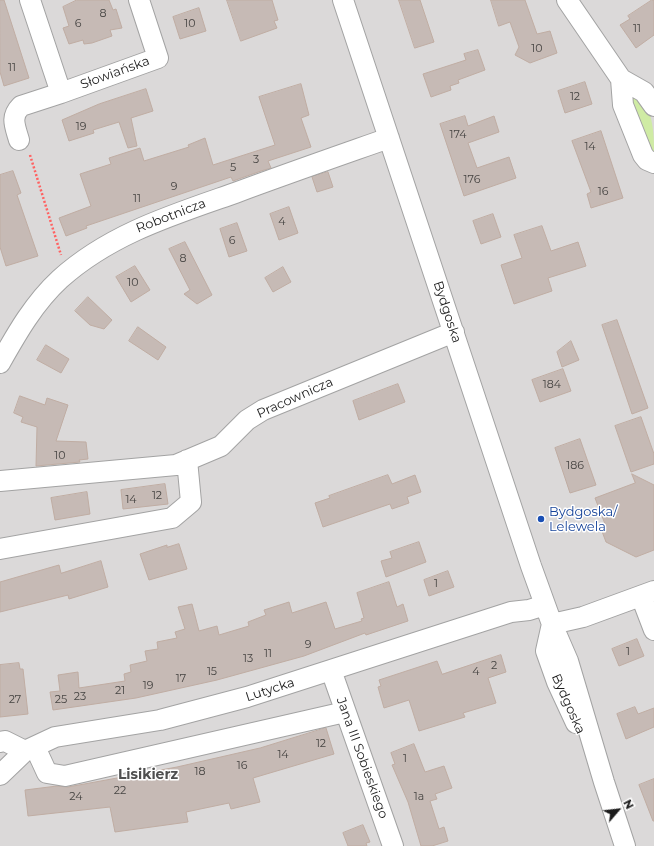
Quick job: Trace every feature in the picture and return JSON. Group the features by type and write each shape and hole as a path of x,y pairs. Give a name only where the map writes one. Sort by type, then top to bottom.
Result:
{"street":[{"path":"30,0 61,92"},
{"name":"Słowiańska","path":"19,140 13,120 17,110 21,106 158,58 139,0"},
{"name":"Bydgoska","path":"343,0 552,624 546,651 557,682 604,782 625,846"},
{"path":"568,0 621,79 644,92 654,106"},
{"path":"621,79 622,105 643,155 647,160 654,163"},
{"name":"Robotnicza","path":"0,363 29,314 59,280 97,250 138,228 389,138"},
{"name":"Pracownicza","path":"0,481 176,465 221,446 247,420 264,410 454,332"},
{"path":"0,549 172,518 191,502 187,460"},
{"path":"552,624 583,617 647,593 654,630"},
{"name":"Lutycka","path":"0,775 30,749 55,737 167,718 247,697 511,612 529,610 545,605"},
{"name":"Jana III Sobieskiego","path":"331,670 393,846"},
{"path":"0,742 5,741 30,749 47,773 65,776 345,712"}],"path":[{"path":"19,140 25,140 61,256 70,271"}],"shaded area":[{"path":"0,0 654,0 654,846 0,846"}],"green space":[{"path":"632,95 645,104 649,112 653,129 654,155 629,105"}],"building":[{"path":"0,0 4,0 29,78 4,86 0,72"},
{"path":"77,0 109,0 113,10 116,9 122,28 110,30 112,36 92,43 84,44 83,40 69,44 63,28 69,26 63,7"},
{"path":"227,0 272,0 278,20 274,21 277,28 241,41"},
{"path":"399,0 420,0 434,42 415,48"},
{"path":"491,0 525,0 537,34 550,31 557,53 530,63 515,55 519,47 510,22 499,26"},
{"path":"654,0 654,35 636,48 620,25 630,19 628,16"},
{"path":"199,8 206,31 180,39 173,17"},
{"path":"478,50 485,70 458,80 459,83 450,86 451,90 431,97 423,74 466,60 464,54"},
{"path":"585,82 592,104 565,113 558,91"},
{"path":"301,84 309,115 301,118 311,147 268,161 271,168 233,181 231,177 86,226 87,228 66,236 59,218 91,206 80,174 111,164 109,158 140,148 144,161 189,147 188,145 205,138 213,165 275,145 259,97"},
{"path":"146,89 153,111 131,118 137,146 128,148 119,122 93,130 94,133 69,141 62,120 99,104"},
{"path":"465,116 468,126 494,116 499,132 468,143 477,168 509,157 516,178 464,196 440,124"},
{"path":"601,131 623,198 591,208 587,194 591,192 572,141"},
{"path":"13,171 21,193 17,195 38,256 6,266 0,247 0,175"},
{"path":"328,172 333,187 317,192 312,177"},
{"path":"289,207 298,233 279,240 270,214"},
{"path":"493,214 501,237 481,244 473,221"},
{"path":"237,223 247,251 229,257 220,229"},
{"path":"542,226 551,251 578,242 586,266 548,278 552,291 514,304 501,265 522,258 514,235"},
{"path":"185,242 212,295 197,304 184,294 190,290 169,249"},
{"path":"135,266 150,290 131,302 116,277"},
{"path":"283,267 291,282 273,292 265,278"},
{"path":"88,297 112,320 104,329 90,325 75,311"},
{"path":"617,320 648,408 632,414 602,325"},
{"path":"138,327 166,347 158,360 129,341"},
{"path":"571,341 579,360 562,367 557,352"},
{"path":"46,345 69,359 61,373 37,360"},
{"path":"563,369 571,391 540,402 532,380"},
{"path":"398,384 405,402 359,420 353,401"},
{"path":"20,396 45,405 47,398 68,405 56,441 86,442 88,459 79,460 80,462 36,466 37,427 21,422 23,417 14,413"},
{"path":"641,417 654,454 654,464 631,472 615,426"},
{"path":"580,439 596,485 570,493 555,448"},
{"path":"632,474 654,485 654,550 636,557 606,542 600,526 605,524 595,498 635,483"},
{"path":"388,475 392,484 415,475 421,492 407,497 409,503 392,509 390,504 323,527 315,503 330,498 329,496"},
{"path":"165,484 168,504 123,509 121,490"},
{"path":"87,492 90,514 55,520 51,498"},
{"path":"419,542 426,562 386,577 381,561 392,558 390,552"},
{"path":"179,544 187,569 149,580 140,554 167,545 167,547"},
{"path":"101,561 108,587 69,599 68,595 0,612 0,582 59,565 61,573"},
{"path":"448,571 454,587 429,596 424,580"},
{"path":"389,582 397,607 403,604 408,621 366,635 365,633 304,656 217,680 136,698 53,710 50,692 60,691 58,675 78,672 79,688 125,681 124,674 131,672 130,665 147,661 145,651 158,649 157,642 177,638 175,632 185,629 178,607 192,604 199,631 217,626 219,635 249,626 248,622 266,615 264,610 289,602 292,613 326,602 335,629 362,621 361,619 364,618 357,593"},
{"path":"637,639 644,656 619,666 612,649"},
{"path":"501,655 506,672 488,678 496,703 463,713 465,717 419,731 409,700 384,708 378,687 381,686 379,680 437,661 442,674"},
{"path":"19,663 20,669 23,669 28,714 0,717 0,665"},
{"path":"635,707 638,714 654,708 654,727 626,739 617,714"},
{"path":"326,728 334,754 253,778 260,802 231,809 229,803 186,812 188,822 115,832 110,807 28,816 25,790 57,786 68,787 177,767 260,748"},
{"path":"414,744 425,772 444,766 452,788 435,794 437,799 430,801 439,829 444,827 448,841 432,846 421,846 408,802 392,765 395,764 391,753"},
{"path":"654,779 654,821 653,821 639,785"},
{"path":"363,825 370,842 366,843 367,846 348,846 343,833"}],"place":[{"name":"Bydgoska/ Lelewela","path":"541,519"}],"district":[{"name":"Lisikierz","path":"148,775"}]}
